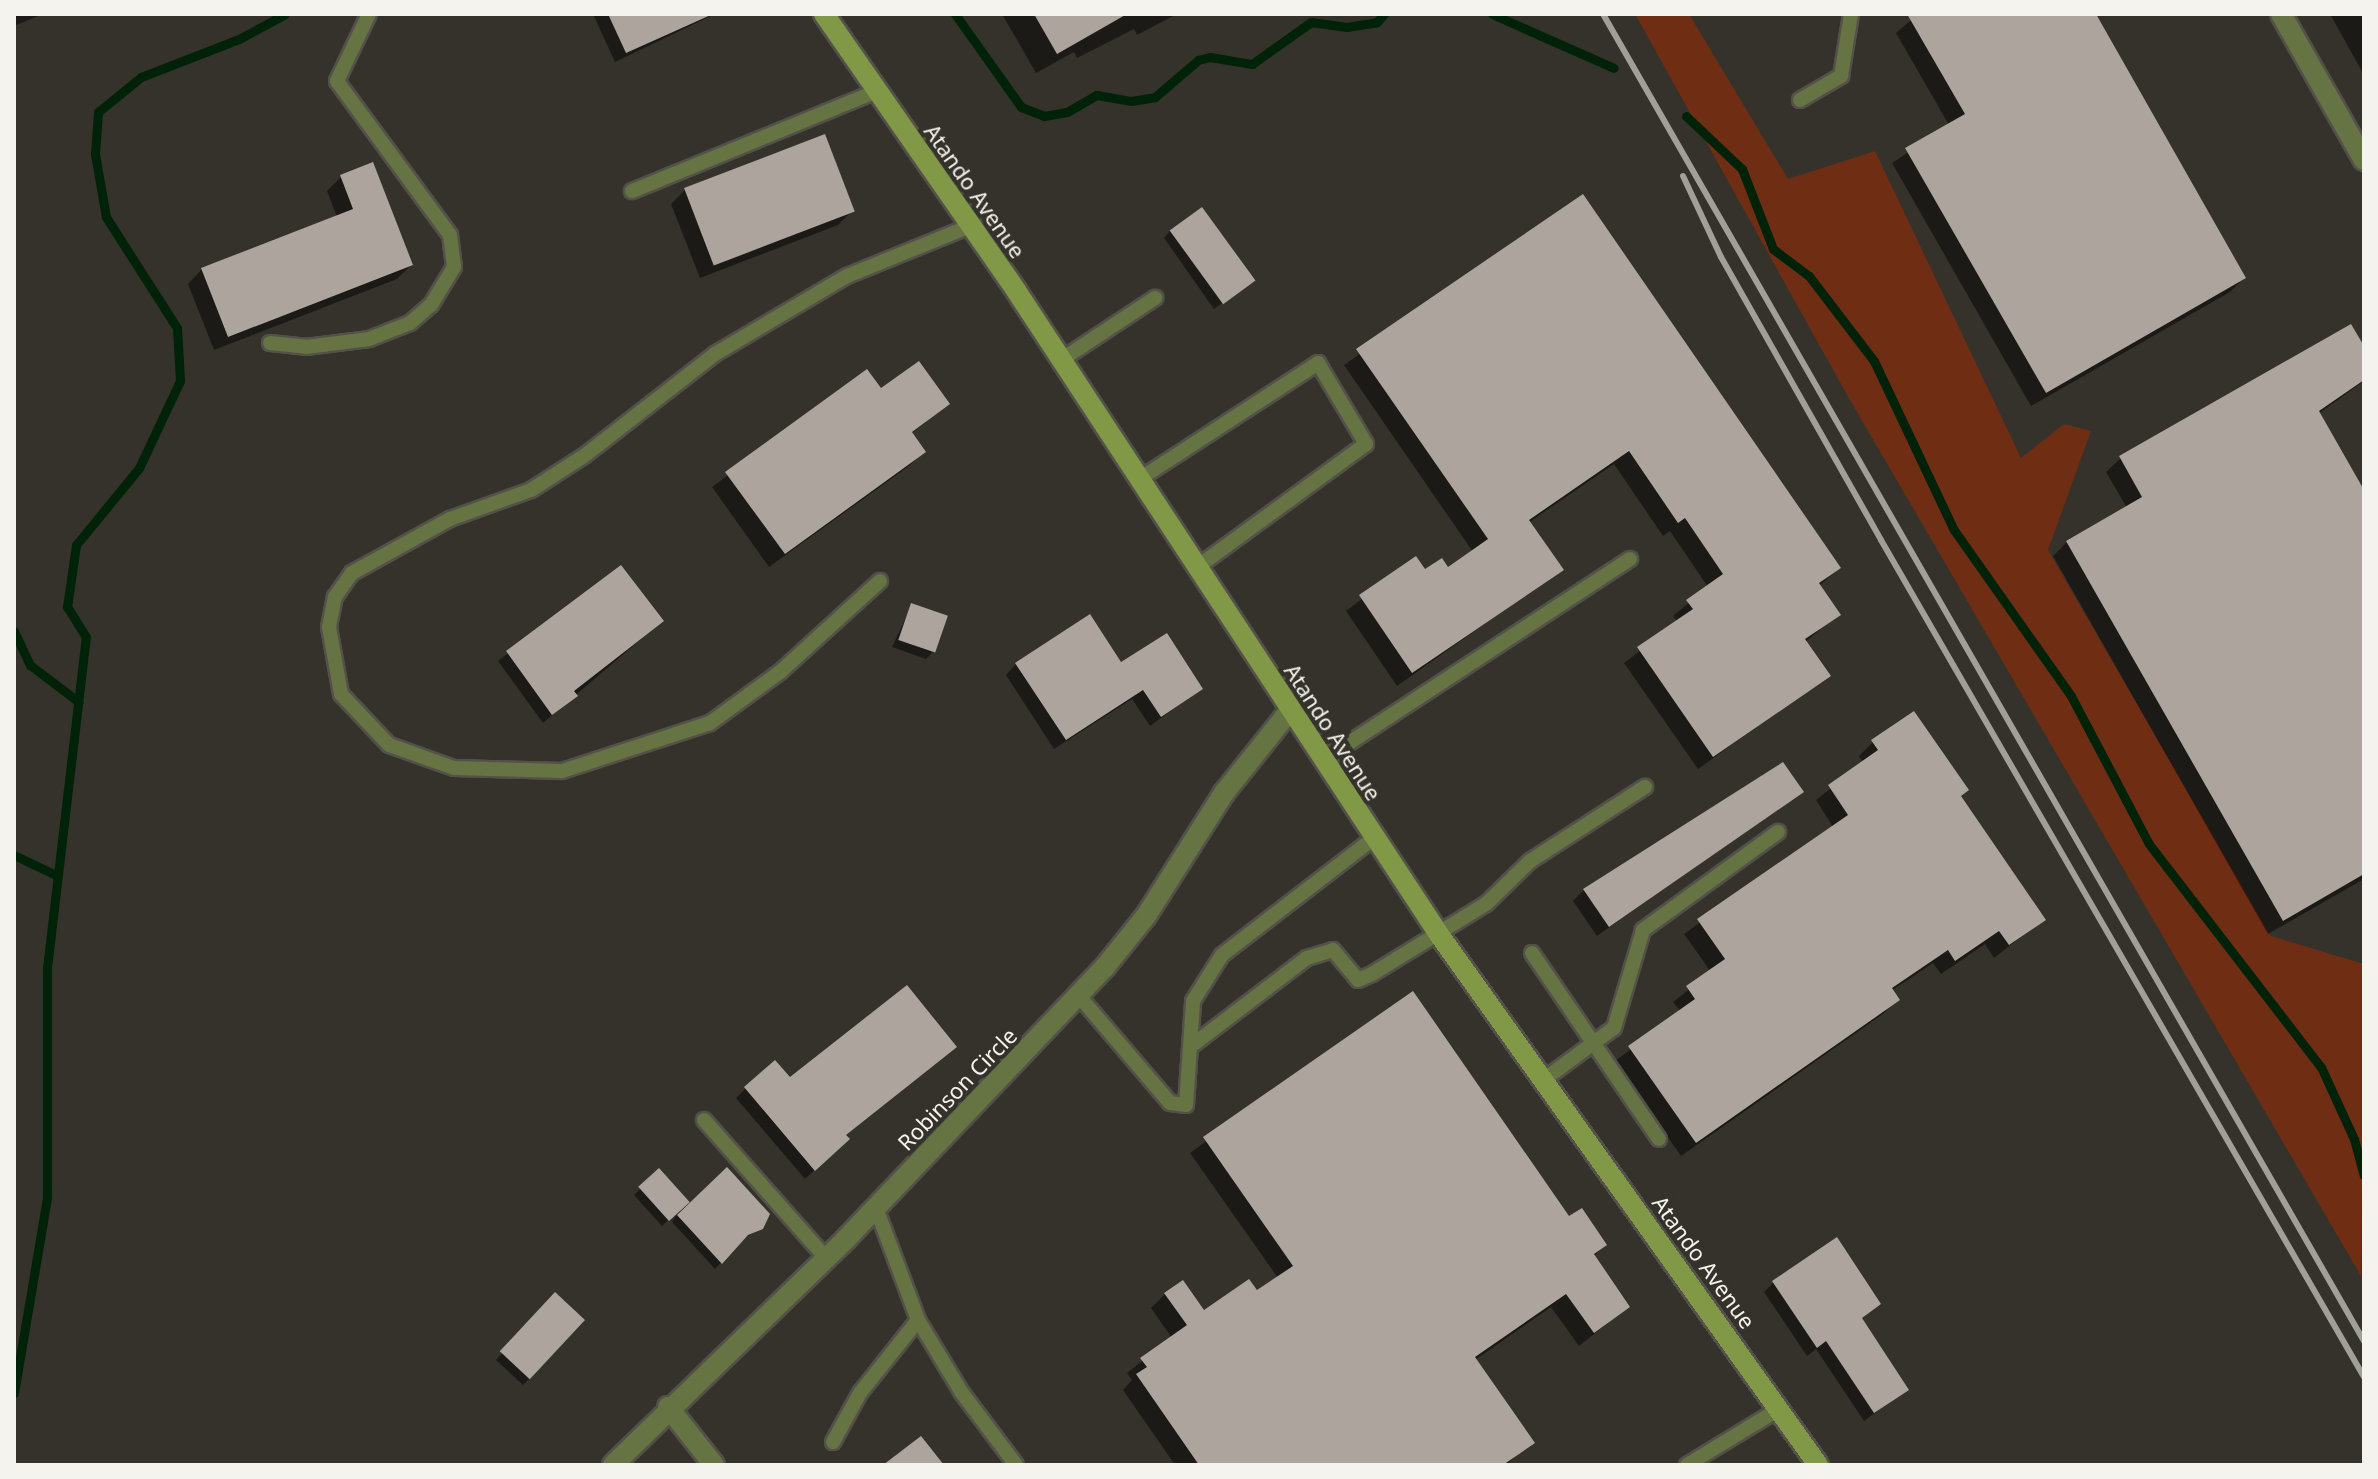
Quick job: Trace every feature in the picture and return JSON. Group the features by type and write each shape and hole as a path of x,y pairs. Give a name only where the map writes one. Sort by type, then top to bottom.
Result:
{"main road":[{"name":"Atando Avenue","path":"824,14 1061,360 1438,933 1818,1465"}],"street":[{"path":"2281,14 2364,160"},
{"name":"Robinson Circle","path":"613,1465 668,1407 876,1208 1079,996 1146,916 1224,793 1291,709"},
{"path":"668,1407 714,1465"}],"lane":[{"path":"270,343 306,347 369,339 410,323 431,305 454,267 450,235 337,81 369,14"},
{"path":"1800,100 1841,76 1851,14"},
{"path":"632,191 875,92"},
{"path":"880,581 780,672 710,723 562,771 454,768 389,745 341,694 329,627 335,597 352,573 450,519 531,490 584,456 715,354 847,276 970,226"},
{"path":"1061,360 1155,298"},
{"path":"1138,480 1318,363 1366,444 1196,568"},
{"path":"1323,760 1630,559"},
{"path":"1190,1047 1307,958 1333,950 1358,980 1486,904 1530,861 1645,787"},
{"path":"1542,1081 1614,1028 1643,930 1778,832"},
{"path":"1079,996 1170,1103 1186,1105 1193,1001 1222,955 1374,838"},
{"path":"1532,953 1659,1139"},
{"path":"704,1120 825,1257"},
{"path":"876,1208 918,1320 962,1393 1016,1465"},
{"path":"833,1442 860,1393 918,1320"},
{"path":"1687,1465 1779,1409"}],"shaded area":[{"path":"1635,14 1689,14 1788,179 1875,151 2021,458 2064,424 2091,431 2048,550 2271,936 2364,964 2361,1276 1847,395"}],"building":[{"path":"608,14 713,14 626,53"},
{"path":"1034,14 1127,14 1057,54"},
{"path":"1907,14 2096,14 2246,278 2046,393 1905,148 1965,114"},
{"path":"825,134 855,211 714,266 684,188"},
{"path":"373,162 413,265 228,337 201,268 353,209 340,175"},
{"path":"1583,194 1841,568 1819,583 1841,615 1805,639 1831,676 1713,757 1637,647 1693,609 1686,600 1723,574 1685,518 1678,523 1629,451 1529,520 1564,570 1412,673 1359,595 1416,556 1425,569 1442,558 1448,567 1488,539 1356,349"},
{"path":"1202,207 1255,281 1223,304 1170,231"},
{"path":"2351,324 2364,346 2364,380 2319,411 2364,490 2364,874 2283,921 2066,541 2142,497 2119,456"},
{"path":"919,361 950,404 912,432 926,452 785,554 725,472 867,369 881,388"},
{"path":"621,565 664,621 574,691 578,696 552,715 506,651"},
{"path":"911,603 948,616 935,653 898,640"},
{"path":"1090,614 1121,662 1167,633 1203,689 1161,717 1143,690 1066,740 1015,663"},
{"path":"1914,711 1969,790 1961,796 2046,920 2009,945 1999,931 1955,961 1948,950 1892,988 1900,1000 1696,1143 1628,1046 1695,999 1686,986 1725,959 1697,919 1848,815 1828,785 1878,750 1871,740"},
{"path":"1783,762 1804,792 1609,927 1583,889"},
{"path":"907,985 957,1047 846,1135 850,1139 815,1171 744,1087 775,1060 790,1077"},
{"path":"1413,991 1569,1216 1582,1208 1607,1245 1594,1254 1630,1307 1594,1333 1566,1294 1475,1357 1535,1443 1503,1465 1199,1465 1136,1374 1147,1367 1140,1358 1187,1325 1164,1293 1183,1280 1204,1310 1249,1279 1257,1290 1293,1266 1203,1137"},
{"path":"727,1167 770,1214 763,1229 748,1235 722,1264 677,1215"},
{"path":"659,1168 690,1202 669,1221 638,1187"},
{"path":"1837,1237 1881,1304 1862,1318 1909,1390 1874,1413 1826,1341 1817,1348 1772,1281"},
{"path":"555,1292 585,1320 530,1379 500,1351"},
{"path":"921,1436 944,1465 883,1465"}],"waterway":[{"path":"14,1393 47,1197 47,968 86,637 67,607 76,545 139,468 180,381 177,328 106,217 95,154 98,112 141,77 239,39 285,14"},
{"path":"955,14 1021,107 1044,116 1067,112 1097,95 1131,101 1155,97 1198,60 1210,57 1252,64 1311,22 1347,27 1377,22 1384,14"},
{"path":"1492,14 1614,68"},
{"path":"1686,116 1742,169 1773,249 1809,276 1874,361 1954,530 2071,696 2149,844 2321,1067 2354,1139 2364,1176"},
{"path":"14,631 30,665 79,702"},
{"path":"14,855 56,875"}],"railway":[{"path":"1603,14 2364,1341"},
{"path":"1683,176 1721,257 1881,540 2364,1377"}]}
